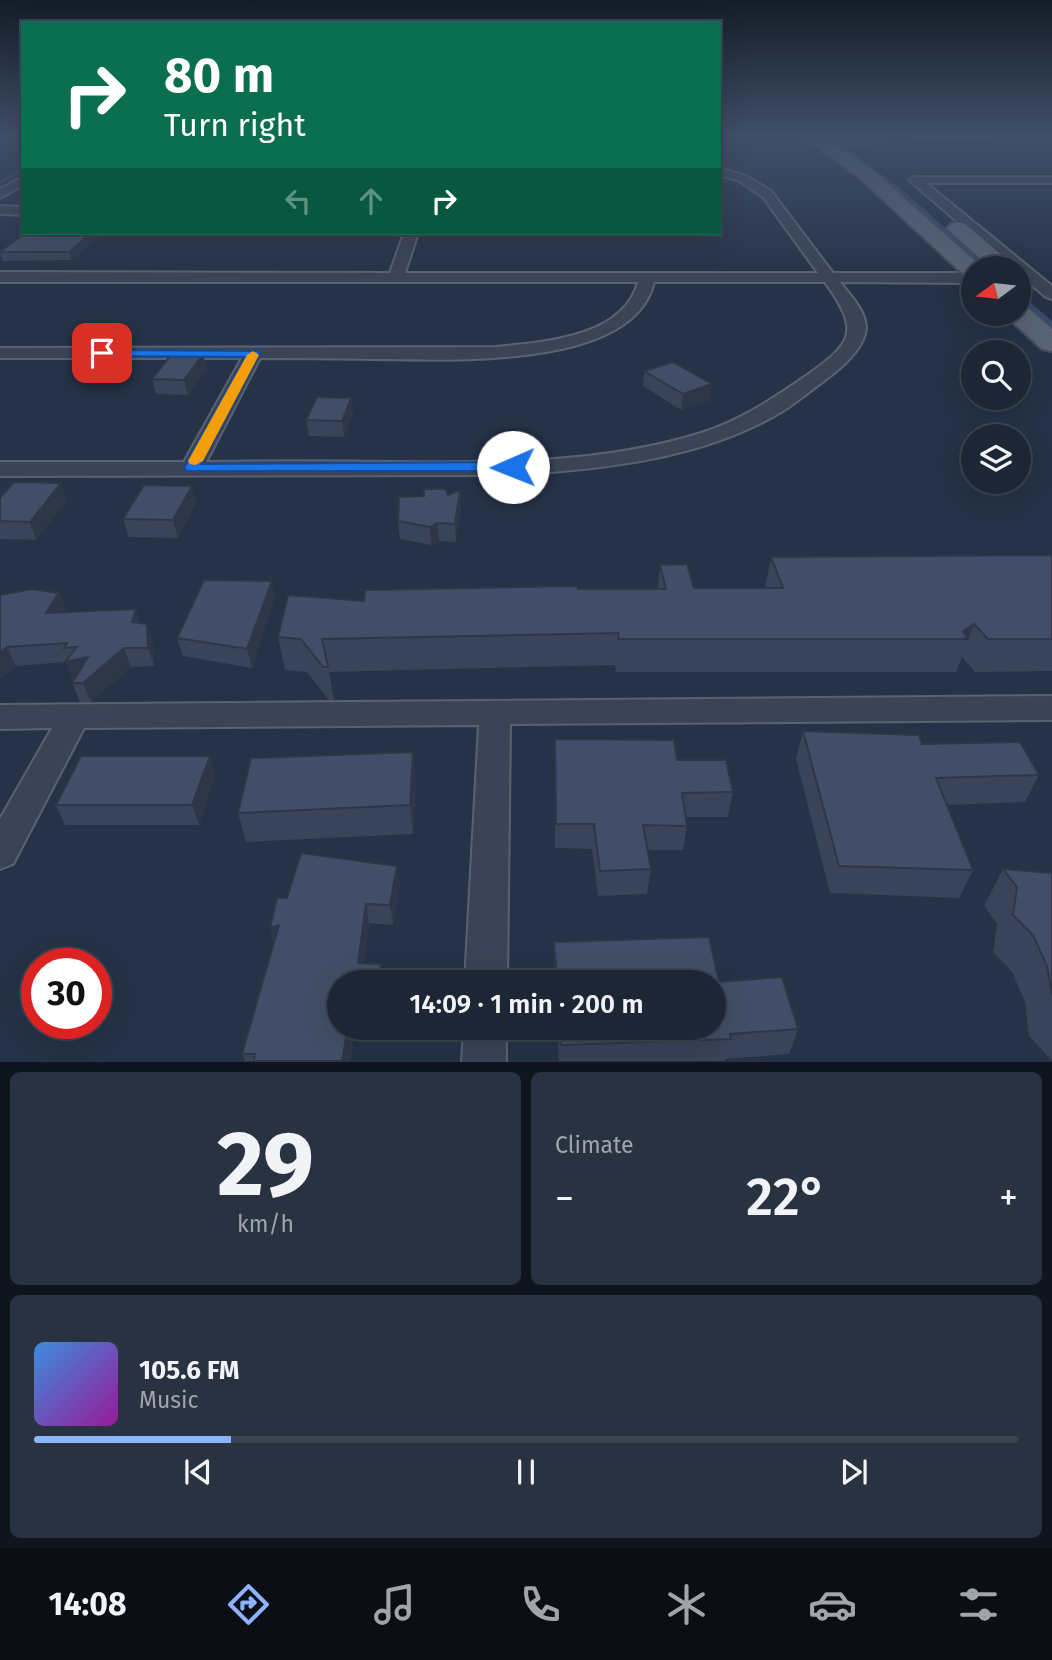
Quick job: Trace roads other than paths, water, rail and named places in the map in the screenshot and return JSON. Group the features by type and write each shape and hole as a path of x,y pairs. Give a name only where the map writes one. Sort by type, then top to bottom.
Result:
{"main road":[{"path":"877,184 961,260"},
{"path":"910,184 999,256"},
{"path":"1031,284 1052,308"},
{"path":"1031,324 1052,343"}],"street":[{"path":"0,194 17,184"},
{"path":"0,469 552,465 652,452 710,437 769,412 806,388 850,345 857,330 852,309 831,279 767,194 751,184"},
{"path":"919,184 1001,256"},
{"path":"0,211 21,211"},
{"path":"395,279 410,235"},
{"path":"0,277 961,278"},
{"path":"0,353 463,353 543,347 588,336 627,315 645,293 647,278"},
{"path":"1031,281 1052,294"},
{"path":"192,468 254,353"},
{"path":"0,717 1052,708"},
{"path":"486,970 495,713"},
{"path":"0,853 74,717"},
{"path":"484,1062 485,1040"}],"waterway":[{"path":"890,184 974,256"},
{"path":"1031,305 1052,324"}]}
